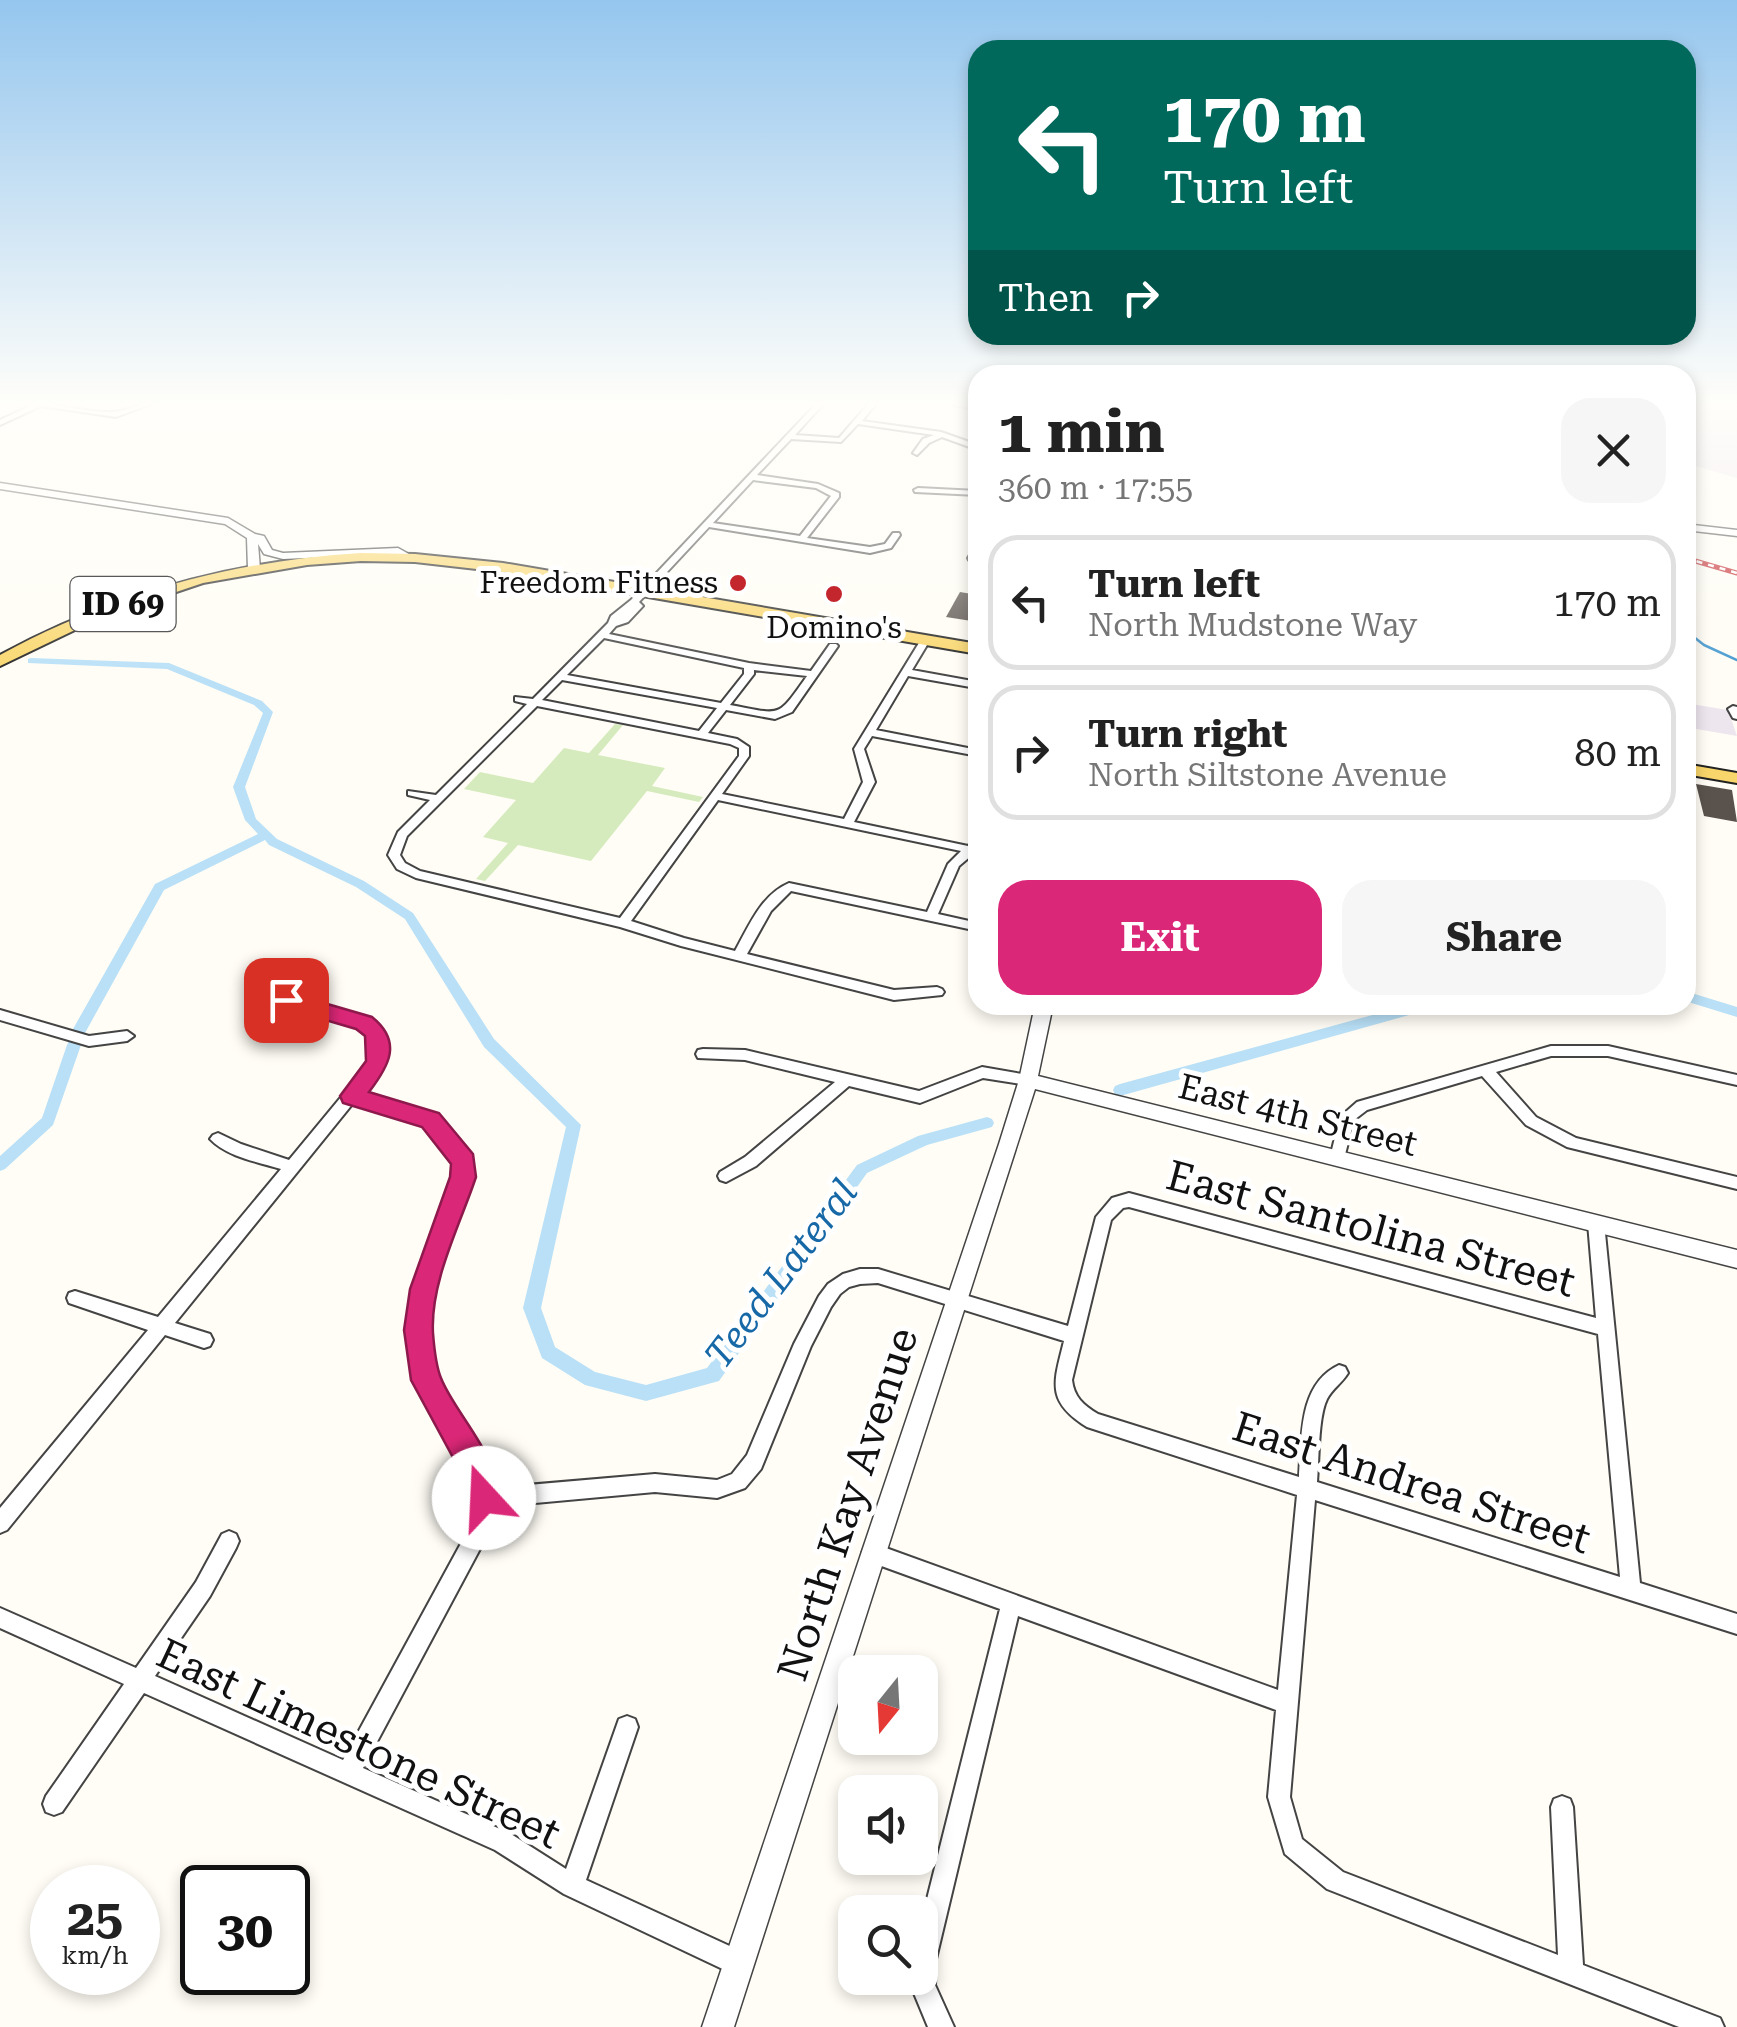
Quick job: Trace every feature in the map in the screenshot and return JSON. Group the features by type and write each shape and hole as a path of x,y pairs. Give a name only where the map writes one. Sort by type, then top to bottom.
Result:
{"main road":[{"name":"ID 69","path":"0,661 59,630 125,603 254,569 330,559 410,558 468,563 638,597 968,647"},
{"path":"1696,771 1737,778"}],"street":[{"path":"66,496 212,517 240,526 252,537 260,538 268,552 283,556 398,552 410,558"},
{"path":"733,496 614,618 613,624 402,836 394,855 401,866 416,874 623,923 738,956 894,995 937,992"},
{"path":"802,539 835,496"},
{"path":"706,524 882,550 896,535"},
{"path":"1696,527 1737,533"},
{"path":"252,537 254,569"},
{"path":"602,635 749,666 814,674"},
{"path":"846,824 868,782 859,755 868,732 925,640"},
{"path":"561,677 778,716 788,710 833,646"},
{"path":"702,734 749,674 749,666"},
{"path":"905,672 968,683"},
{"path":"519,699 733,740 744,747 744,756 623,923"},
{"path":"868,732 968,751"},
{"path":"412,793 439,799"},
{"path":"716,796 968,845"},
{"path":"931,916 954,864 968,850"},
{"path":"738,956 780,891 790,888 968,925"},
{"path":"0,1523 378,1064 380,1047 376,1032 364,1023 255,992"},
{"path":"0,1014 88,1041 127,1036"},
{"name":"North Kay Avenue","path":"718,2027 1009,1144 1042,1015"},
{"path":"1338,1158 1340,1134 1347,1117 1362,1106 1550,1051 1608,1052 1737,1080"},
{"name":"East 4th Street","path":"702,1054 745,1055 920,1097 982,1072 1028,1080 1737,1259"},
{"path":"1484,1070 1532,1120 1572,1144 1737,1184"},
{"path":"726,1176 752,1164 781,1133 820,1108 846,1080"},
{"path":"348,1773 474,1540 484,1498 478,1472 426,1380 418,1330 424,1289 463,1177 464,1162 431,1120 352,1096"},
{"path":"218,1139 236,1149 293,1167"},
{"name":"East Santolina Street","path":"1074,1336 1104,1217 1118,1202 1141,1201 1606,1328"},
{"path":"1596,1224 1631,1591"},
{"path":"484,1498 655,1484 716,1489 738,1480 754,1462 823,1302 844,1281 878,1276 1074,1336"},
{"path":"75,1298 204,1340"},
{"name":"East Andrea Street","path":"1074,1336 1064,1380 1068,1403 1094,1420 1737,1624"},
{"path":"1340,1373 1316,1401 1307,1488 1279,1797 1293,1846 1335,1882 1711,2027"},
{"path":"54,1804 203,1589 229,1541"},
{"path":"872,1553 1288,1704"},
{"path":"936,2019 923,1986 924,1959 1011,1606"},
{"name":"East Limestone Street","path":"0,1618 503,1842 572,1886 738,1964"},
{"path":"572,1886 627,1727"},
{"path":"1562,1806 1571,1973"}],"shaded area":[{"path":"1696,705 1728,710 1737,736 1696,729"}],"green space":[{"path":"615,724 623,725 598,755 665,768 652,786 703,797 699,802 647,791 591,861 518,845 485,881 476,879 508,843 483,837 516,800 464,789 480,772 533,783 564,748 589,753"}],"building":[{"path":"960,592 968,593 968,620 946,617"},
{"path":"1696,784 1732,790 1737,822 1704,816"}],"waterway":[{"path":"1696,639 1737,660"},
{"name":"Teed Lateral","path":"31,661 169,666 258,703 268,712 239,787 251,820 266,835"},
{"path":"80,1029 159,887 266,835"},
{"name":"Teed Lateral","path":"266,835 360,884 409,916 489,1043 574,1125 532,1308 548,1352 591,1379 646,1393 713,1375 862,1169 923,1140 987,1123"},
{"name":"Teed Lateral","path":"1696,999 1737,1012"},
{"name":"Teed Lateral","path":"1120,1090 1391,1015"},
{"path":"0,1165 48,1121 74,1045"}],"railway":[{"path":"1696,561 1737,573"}],"place":[{"name":"Freedom Fitness","path":"738,583"},
{"name":"Domino's","path":"834,594"}],"route":[{"path":"286,1000 364,1023 376,1032 380,1047 378,1064 352,1096 431,1120 460,1152 464,1162 463,1177 424,1289 418,1330 426,1380 478,1472 484,1498"}]}
